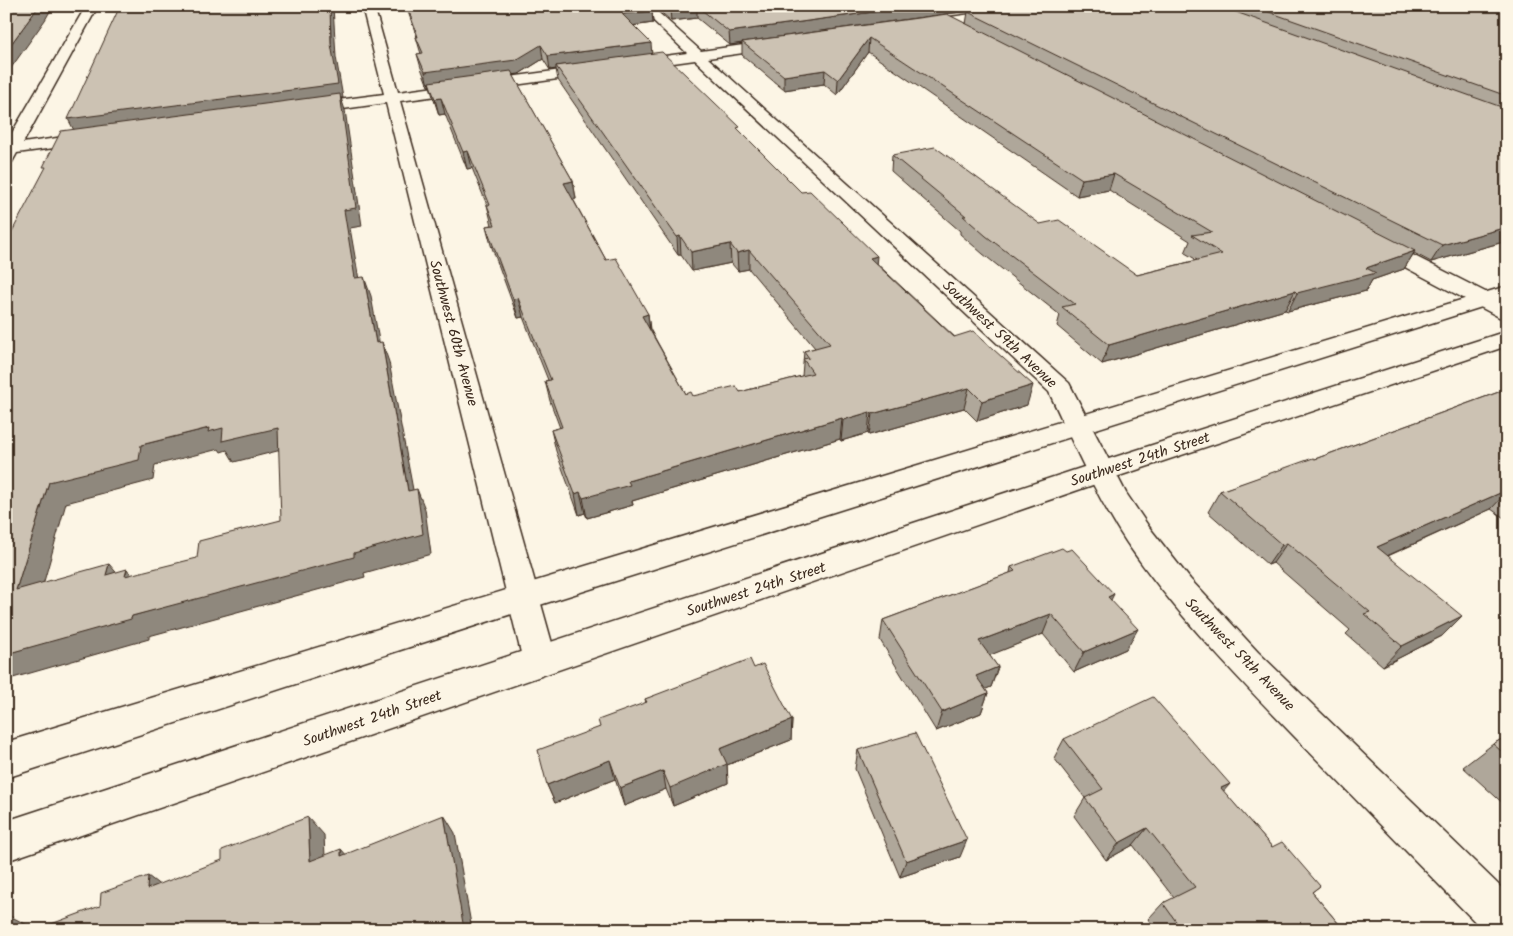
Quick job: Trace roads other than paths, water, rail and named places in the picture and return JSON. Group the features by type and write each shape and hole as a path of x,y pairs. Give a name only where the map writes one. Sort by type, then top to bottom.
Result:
{"street":[{"path":"8,152 92,6"},
{"name":"Southwest 60th Avenue","path":"368,6 540,661"},
{"name":"Southwest 59th Avenue","path":"644,6 1060,388 1100,472 1137,533 1191,603 1276,694 1507,923"},
{"path":"909,26 1056,6"},
{"path":"927,10 970,32"},
{"path":"293,111 790,42"},
{"path":"8,152 105,136"},
{"path":"1365,238 1507,312"},
{"path":"6,760 1507,292"},
{"name":"Southwest 24th Street","path":"6,841 1100,472 1507,338"}]}
